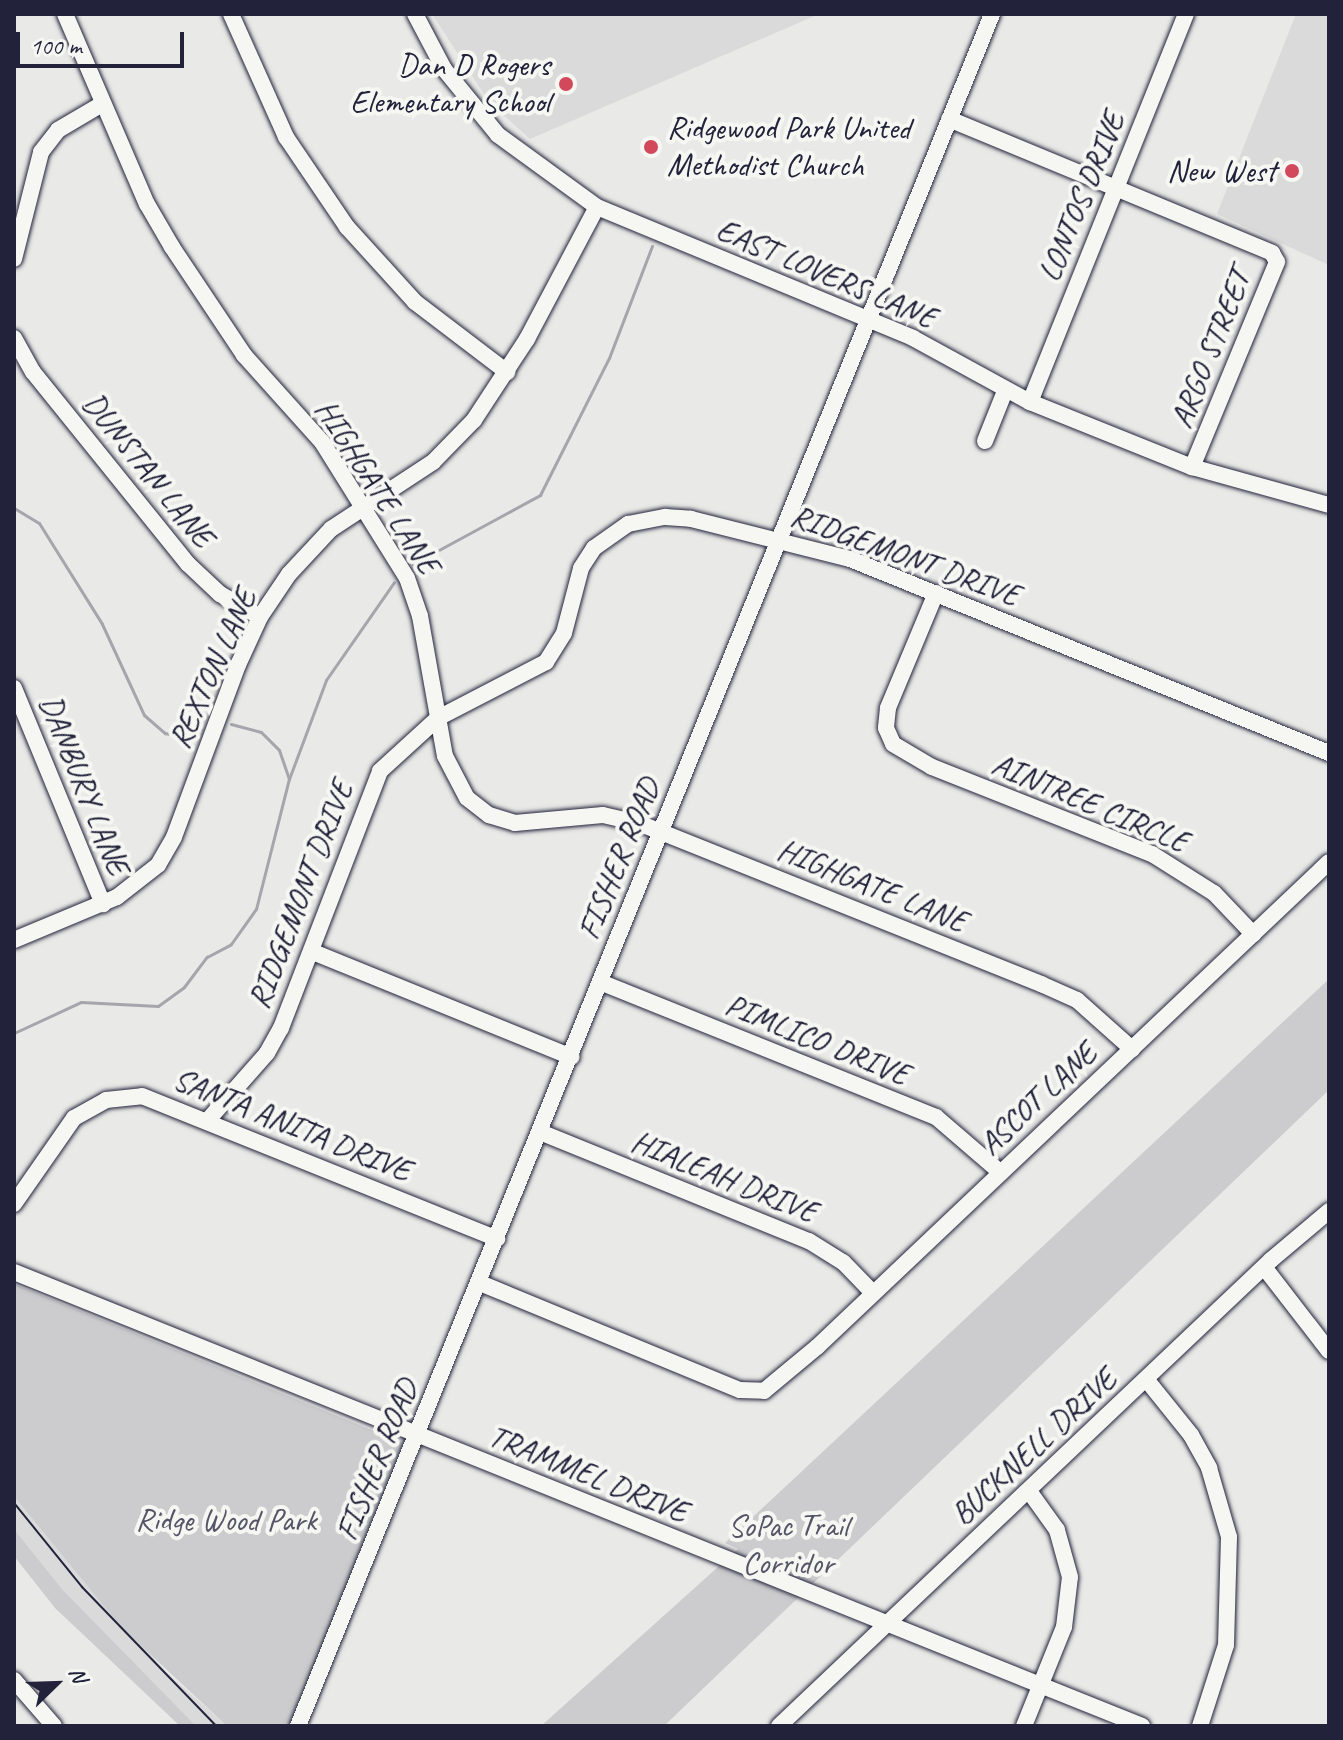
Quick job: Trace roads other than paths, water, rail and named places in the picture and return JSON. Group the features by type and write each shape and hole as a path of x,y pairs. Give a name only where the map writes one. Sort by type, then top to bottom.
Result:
{"street":[{"name":"HIGHGATE LANE","path":"65,14 102,104 172,247 244,355 322,442 416,597 438,718 458,788 489,815 527,824 603,815 661,832 1077,1000 1132,1049"},
{"path":"231,14 286,137 347,227 415,302 507,372"},
{"name":"EAST LOVERS LANE","path":"415,14 444,69 491,127 536,167 597,207 868,318 1030,402 1192,467 1329,505"},
{"name":"FISHER ROAD","path":"298,1726 992,14"},
{"name":"LONTOS DRIVE","path":"1030,402 1186,14"},
{"path":"14,259 41,152 58,130 102,104"},
{"path":"949,119 1117,187"},
{"name":"ARGO STREET","path":"1117,187 1272,253 1277,262 1192,467"},
{"name":"REXTON LANE","path":"14,940 103,904 144,880 166,853 260,617 308,549 361,507 413,477 455,441 507,372 597,207"},
{"name":"DUNSTAN LANE","path":"14,338 33,372 188,564 220,594 260,617"},
{"path":"985,441 1005,391"},
{"name":"RIDGEMONT DRIVE","path":"208,1120 267,1053 313,952 380,771 438,718 546,662 564,633 581,568 594,548 628,524 665,517 691,519 850,559 1329,753"},
{"name":"AINTREE CIRCLE","path":"936,593 888,708 886,728 905,755 1152,854 1214,893 1253,934"},
{"name":"DANBURY LANE","path":"14,688 103,904"},
{"name":"ASCOT LANE","path":"480,1283 740,1390 764,1391 786,1376 1329,862"},
{"path":"313,952 571,1057"},
{"name":"PIMLICO DRIVE","path":"600,982 936,1117 1000,1172"},
{"name":"SANTA ANITA DRIVE","path":"14,1204 74,1118 106,1100 142,1096 497,1239"},
{"name":"HIALEAH DRIVE","path":"540,1132 809,1241 843,1262 873,1293"},
{"name":"BUCKNELL DRIVE","path":"779,1726 1264,1267 1329,1211"},
{"path":"1264,1267 1329,1351"},
{"name":"TRAMMEL DRIVE","path":"14,1272 1142,1726"},
{"path":"1146,1379 1182,1423 1209,1468 1229,1537 1226,1645 1200,1726"},
{"path":"1024,1726 1064,1627 1070,1577 1057,1530 1029,1491"},
{"path":"14,1680 54,1726"}],"waterway":[{"path":"413,564 540,495 609,358 652,246"},
{"path":"14,508 39,523 102,624 144,715 165,733 185,738 201,729"},
{"path":"14,1033 81,1002 158,1006 184,987 207,957 231,944 256,909 289,779 326,680 394,582"},
{"path":"231,724 261,732 279,750 289,779"}],"tram line":[{"path":"14,1503 82,1587 216,1726"}],"place":[{"name":"Dan D Rogers Elementary School","path":"566,84"},
{"name":"Ridgewood Park United Methodist Church","path":"651,147"},
{"name":"New West","path":"1292,171"}],"park label":[{"name":"Ridge Wood Park","path":"226,1520"},
{"name":"SoPac Trail Corridor","path":"788,1546"}]}
